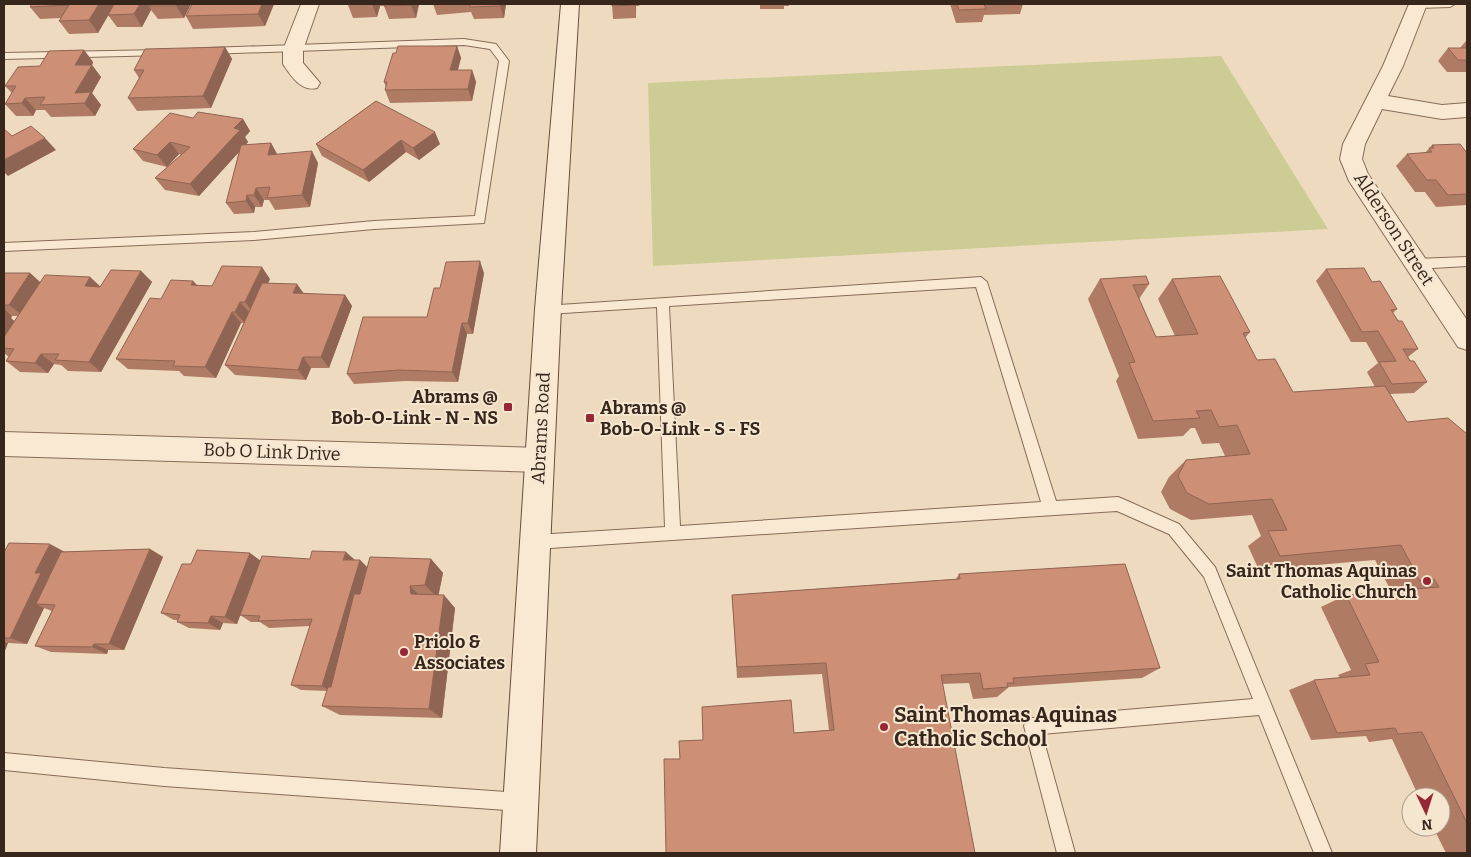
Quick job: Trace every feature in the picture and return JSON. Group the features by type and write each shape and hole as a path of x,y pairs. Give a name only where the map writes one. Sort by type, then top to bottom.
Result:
{"street":[{"path":"310,4 293,50 293,64 310,83"},
{"name":"Abrams Road","path":"518,853 548,309 570,4"},
{"name":"Alderson Street","path":"1418,4 1376,101 1354,144 1351,160 1357,176 1467,340"},
{"path":"1376,101 1442,112 1467,110"},
{"name":"Bob O Link Drive","path":"4,444 540,460"}],"lane":[{"path":"1418,4 1450,4"},
{"path":"4,247 254,236 374,225 480,220 504,61 493,46 464,42 293,50 193,52"},
{"path":"4,56 173,52"},
{"path":"1416,264 1467,261"},
{"path":"548,309 981,282 1050,508"},
{"path":"663,302 673,534"},
{"path":"535,542 1118,504 1174,530 1210,572 1323,853"},
{"path":"1066,853 1032,726 1264,706"},
{"path":"4,761 164,777 520,802"}],"green space":[{"path":"1221,56 1328,229 653,266 648,83"}],"building":[{"path":"32,4 99,4 89,20 59,21 69,5 30,7"},
{"path":"114,4 140,4 134,14 108,15"},
{"path":"151,4 177,4 176,6 150,6"},
{"path":"192,4 262,4 258,14 186,16"},
{"path":"385,4 412,4 384,6"},
{"path":"470,4 501,4 500,6 470,7"},
{"path":"612,4 635,4 635,5 612,6"},
{"path":"957,4 984,4 986,9 959,10"},
{"path":"398,46 457,46 450,70 472,70 468,89 385,90 387,82 384,82 393,53 396,53"},
{"path":"225,47 203,96 128,98 144,70 134,70 145,49"},
{"path":"1448,48 1467,48 1467,60 1458,60"},
{"path":"84,50 75,65 92,65 75,93 91,92 85,103 40,105 45,97 25,98 22,103 5,104 16,86 5,86 18,67 40,66 49,51"},
{"path":"376,101 435,132 413,148 401,140 363,170 316,144"},
{"path":"198,112 243,119 234,128 240,130 190,184 155,178 190,147 170,142 157,155 133,149 170,113 193,118"},
{"path":"31,126 45,138 4,160 4,129 12,136"},
{"path":"271,143 268,155 312,151 302,195 267,198 270,187 256,188 254,195 247,195 246,201 226,203 241,145"},
{"path":"1460,144 1467,153 1467,194 1448,195 1436,180 1427,180 1407,154 1432,152 1429,148 1434,148 1432,145"},
{"path":"480,261 468,323 462,323 452,372 399,370 347,374 363,317 427,317 434,288 440,288 446,262"},
{"path":"222,266 262,267 245,302 240,302 235,312 232,312 205,367 173,366 175,361 116,359 150,298 161,299 171,280 193,281 191,285 212,286"},
{"path":"1364,268 1372,282 1380,281 1397,309 1391,310 1398,321 1402,321 1418,349 1403,349 1410,361 1414,361 1427,382 1392,384 1379,362 1396,361 1378,331 1362,332 1326,269"},
{"path":"111,270 141,271 89,362 55,360 59,354 41,354 35,363 6,361 14,349 4,348 4,337 45,275 90,277 85,286 100,287"},
{"path":"4,273 30,273 9,305 4,305"},
{"name":"Saint Thomas Aquinas Catholic Church","path":"1146,276 1149,284 1133,285 1156,337 1198,334 1172,279 1220,276 1250,332 1243,333 1257,360 1275,359 1293,392 1385,386 1407,422 1448,418 1467,434 1467,823 1451,787 1449,787 1422,732 1398,734 1395,728 1337,733 1314,680 1370,675 1365,664 1379,662 1346,595 1439,587 1434,579 1420,581 1401,545 1280,556 1268,531 1287,530 1272,499 1209,504 1187,493 1178,476 1186,460 1250,454 1237,425 1219,427 1211,410 1196,411 1200,418 1153,421 1129,363 1135,362 1100,279"},
{"path":"262,283 297,284 293,293 345,295 321,357 303,357 298,370 225,365"},
{"path":"9,543 50,544 35,573 41,573 10,638 4,638 4,552"},
{"path":"150,549 109,644 94,644 92,647 35,646 55,605 36,604 61,552"},
{"path":"197,550 250,553 225,617 211,616 208,623 177,622 180,615 161,613 182,564 191,564"},
{"path":"312,551 346,552 343,560 360,560 322,686 291,685 312,619 258,621 260,616 240,615 262,556 310,559"},
{"name":"Priolo & Associates","path":"370,557 431,559 425,585 410,586 411,594 444,595 429,709 322,706 328,687 331,687 354,594 360,594"},
{"name":"Saint Thomas Aquinas Catholic School","path":"1125,564 1160,668 1013,678 1014,683 1007,683 1008,687 983,689 980,673 941,675 975,853 666,853 664,759 680,759 679,741 703,740 702,707 791,700 794,733 834,730 826,663 737,667 732,595 960,579 959,574"}],"place":[{"name":"Abrams @ Bob-O-Link - N - NS","path":"508,407"},
{"name":"Abrams @ Bob-O-Link - S - FS","path":"590,418"},
{"name":"Saint Thomas Aquinas Catholic Church","path":"1427,581"},
{"name":"Priolo & Associates","path":"404,652"},
{"name":"Saint Thomas Aquinas Catholic School","path":"884,727"}]}
